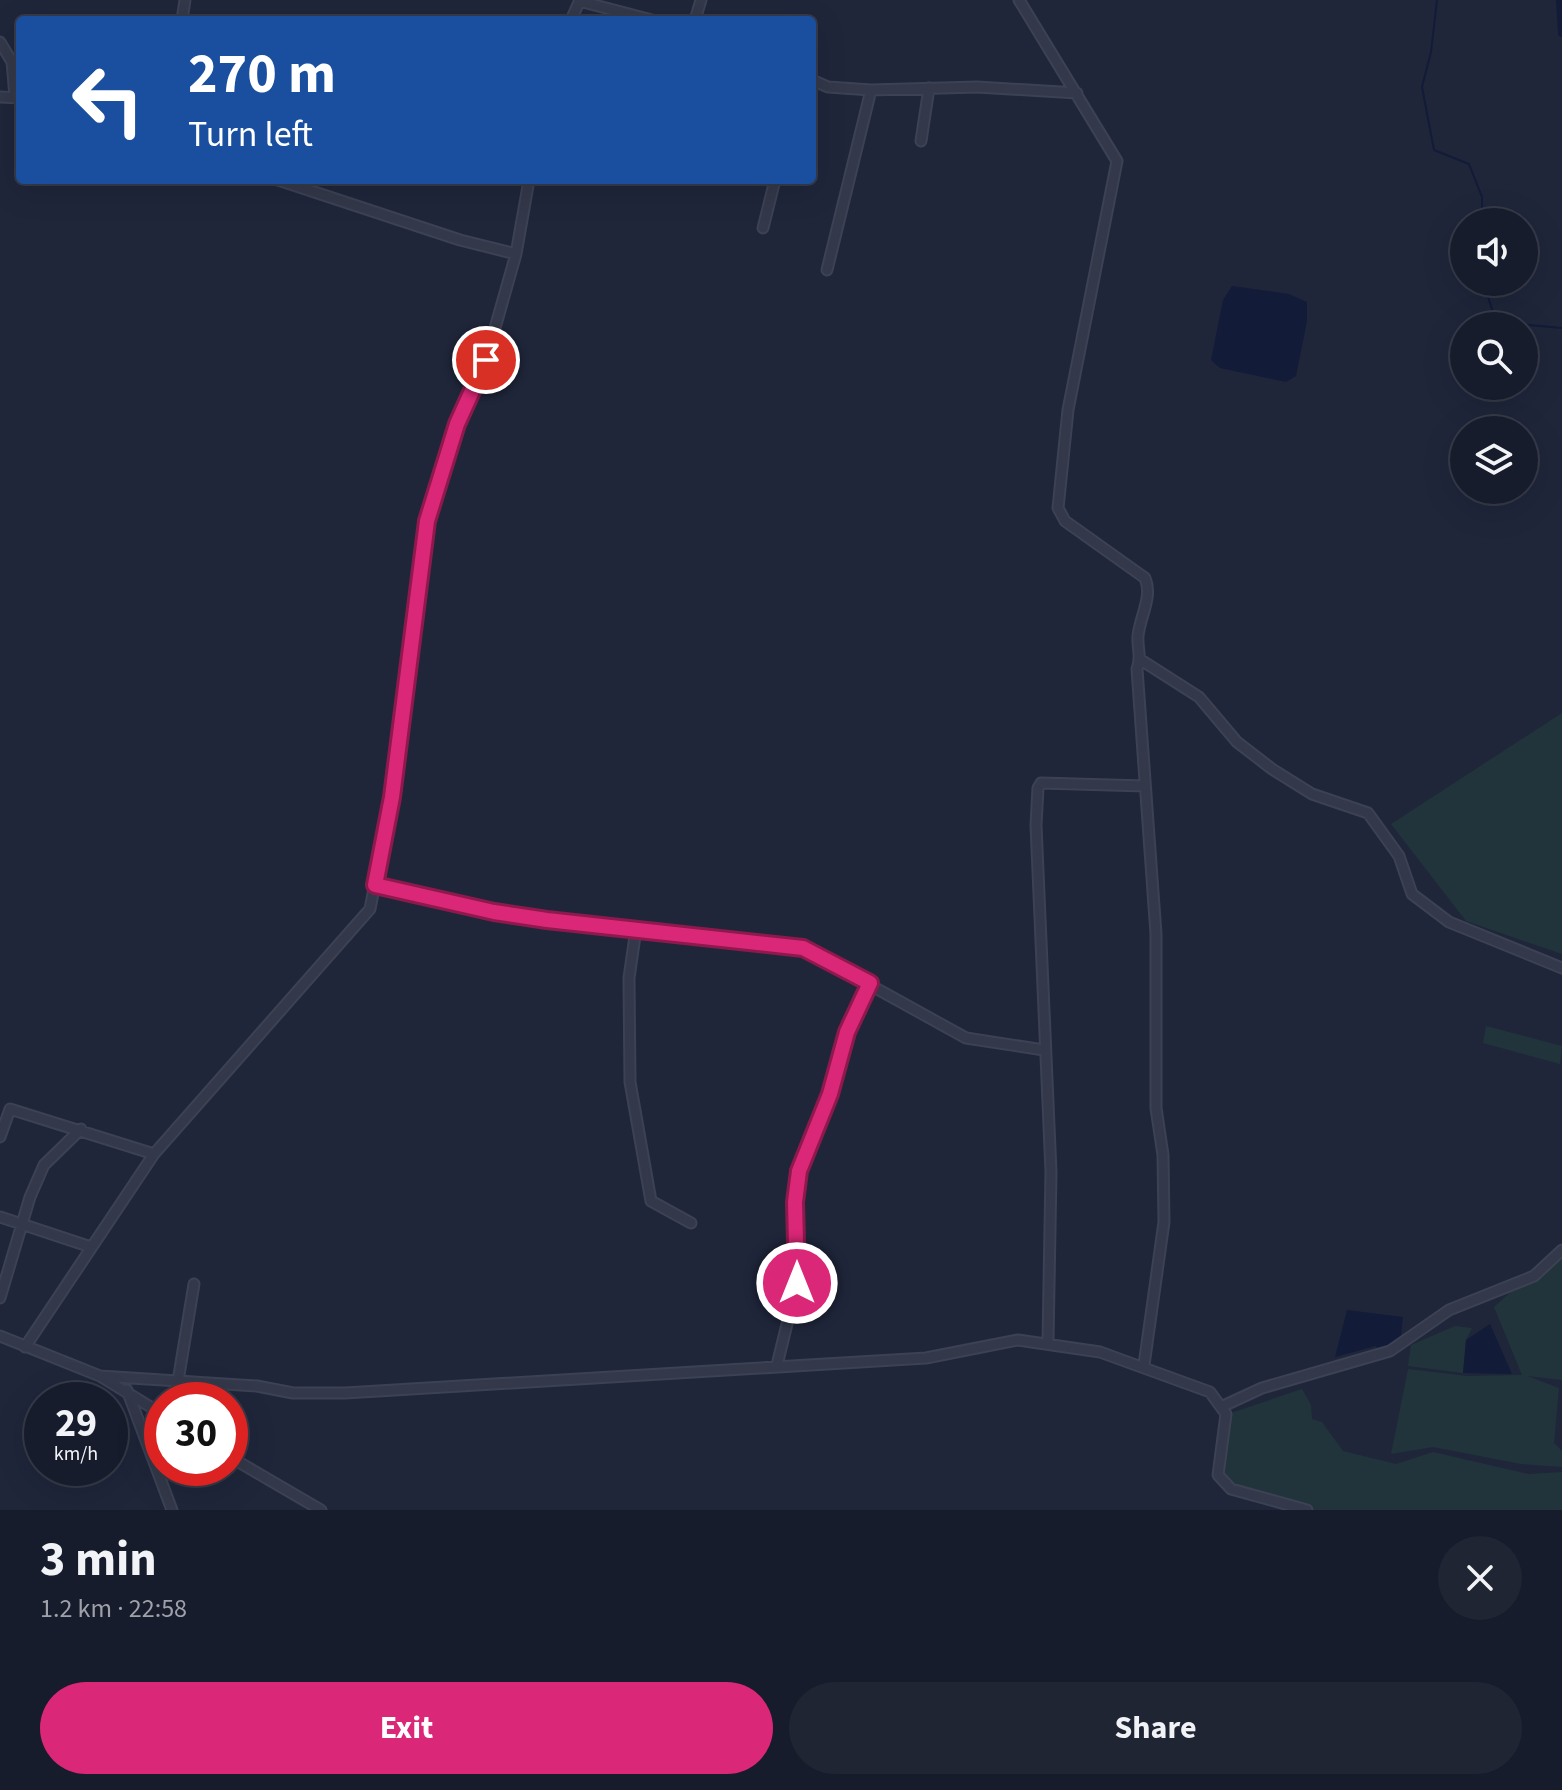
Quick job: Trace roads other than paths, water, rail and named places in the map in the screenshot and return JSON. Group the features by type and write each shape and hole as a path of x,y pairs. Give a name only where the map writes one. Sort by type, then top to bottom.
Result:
{"street":[{"path":"580,0 638,16"},
{"path":"1019,0 1117,161 1068,410 1058,508 1065,521 1145,578 1150,590 1138,640 1141,660 1137,669 1156,934 1156,1108 1163,1155 1164,1222 1144,1365"},
{"path":"0,42 12,62 16,91"},
{"path":"816,82 828,87 871,90 929,88 1077,93"},
{"path":"921,141 929,88"},
{"path":"827,270 871,90"},
{"path":"290,184 460,240 516,254"},
{"path":"25,1347 154,1154 370,909 392,797 427,521 457,424 482,374 516,254 528,184"},
{"path":"763,228 774,184"},
{"path":"1141,660 1199,697 1237,742 1272,769 1312,794 1368,813 1399,856 1412,894 1449,922 1562,968"},
{"path":"1048,1342 1051,1172 1044,1050 1038,788 1041,783 1145,786"},
{"path":"375,885 494,912 803,948 966,1038 1044,1050"},
{"path":"636,929 629,978 630,1082 651,1201 691,1223"},
{"path":"777,1365 797,1283 795,1202 799,1171 830,1094 847,1032 870,983"},
{"path":"0,1137 10,1109 154,1154"},
{"path":"0,1298 44,1165 81,1129"},
{"path":"0,1217 91,1247"},
{"path":"1221,1407 1262,1388 1390,1351 1449,1310 1534,1276 1562,1250"},
{"path":"178,1381 194,1284"},
{"path":"0,1336 112,1382"},
{"path":"100,1376 257,1386 293,1393 345,1393 926,1358 1018,1340 1048,1342 1144,1365 1210,1392 1226,1414 1218,1475 1231,1489 1307,1510"},
{"path":"128,1393 172,1510"},
{"path":"248,1467 321,1510"}],"water":[{"path":"1232,286 1289,294 1307,302 1307,321 1296,376 1286,382 1220,368 1211,360 1223,300"},
{"path":"1347,1310 1403,1317 1400,1344 1380,1353 1376,1346 1335,1357"},
{"path":"1490,1324 1512,1374 1463,1373 1466,1340"}],"waterway":[{"path":"1437,0 1431,52 1422,87 1434,150 1469,164 1482,197 1482,208"},
{"path":"1560,0 1562,33"},
{"path":"1488,296 1493,312 1517,324 1562,328"}]}
